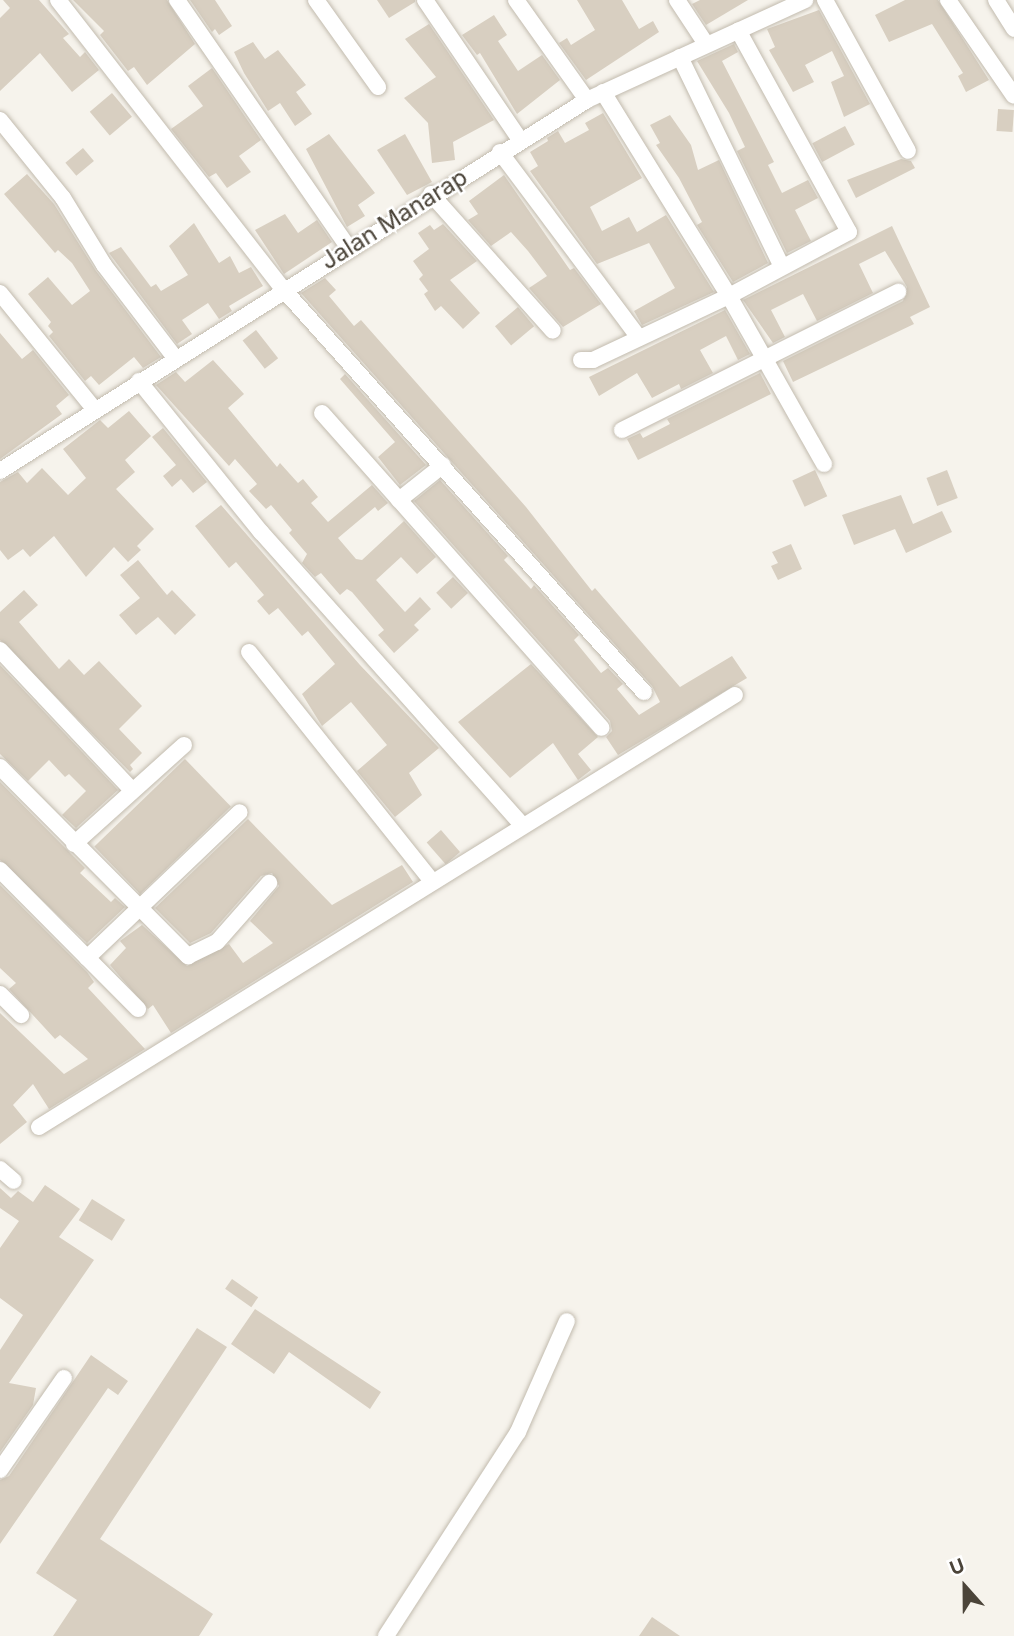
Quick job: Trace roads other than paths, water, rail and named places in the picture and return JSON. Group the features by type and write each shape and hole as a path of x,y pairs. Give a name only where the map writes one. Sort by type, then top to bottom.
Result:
{"street":[{"path":"58,0 283,289 644,692"},
{"path":"177,0 349,248"},
{"path":"316,0 378,87"},
{"path":"425,0 520,140"},
{"path":"516,0 587,100"},
{"path":"677,0 706,44"},
{"name":"Jalan Manarap","path":"0,471 431,194 587,100 738,30 781,5 805,0"},
{"path":"825,0 908,151"},
{"path":"948,0 1014,96"},
{"path":"996,0 1014,29"},
{"path":"581,360 593,360 729,296 782,267 843,239 849,232 738,30"},
{"path":"680,57 782,267"},
{"path":"603,92 729,296 824,464"},
{"path":"0,120 64,198 104,265 175,358"},
{"path":"500,152 639,338"},
{"path":"431,194 553,331"},
{"path":"622,430 898,292"},
{"path":"2,301 94,410"},
{"path":"139,381 261,532 522,825"},
{"path":"322,413 602,728"},
{"path":"399,500 443,465"},
{"path":"0,650 132,790"},
{"path":"248,652 432,881"},
{"path":"40,1127 735,695"},
{"path":"75,844 184,745"},
{"path":"0,767 188,956 196,956 217,942 269,883"},
{"path":"87,958 141,910 240,812"},
{"path":"0,870 138,1009"},
{"path":"0,994 21,1016"},
{"path":"0,1169 14,1181"},
{"path":"386,1636 518,1432 567,1321"},
{"path":"0,1470 64,1378"}]}
